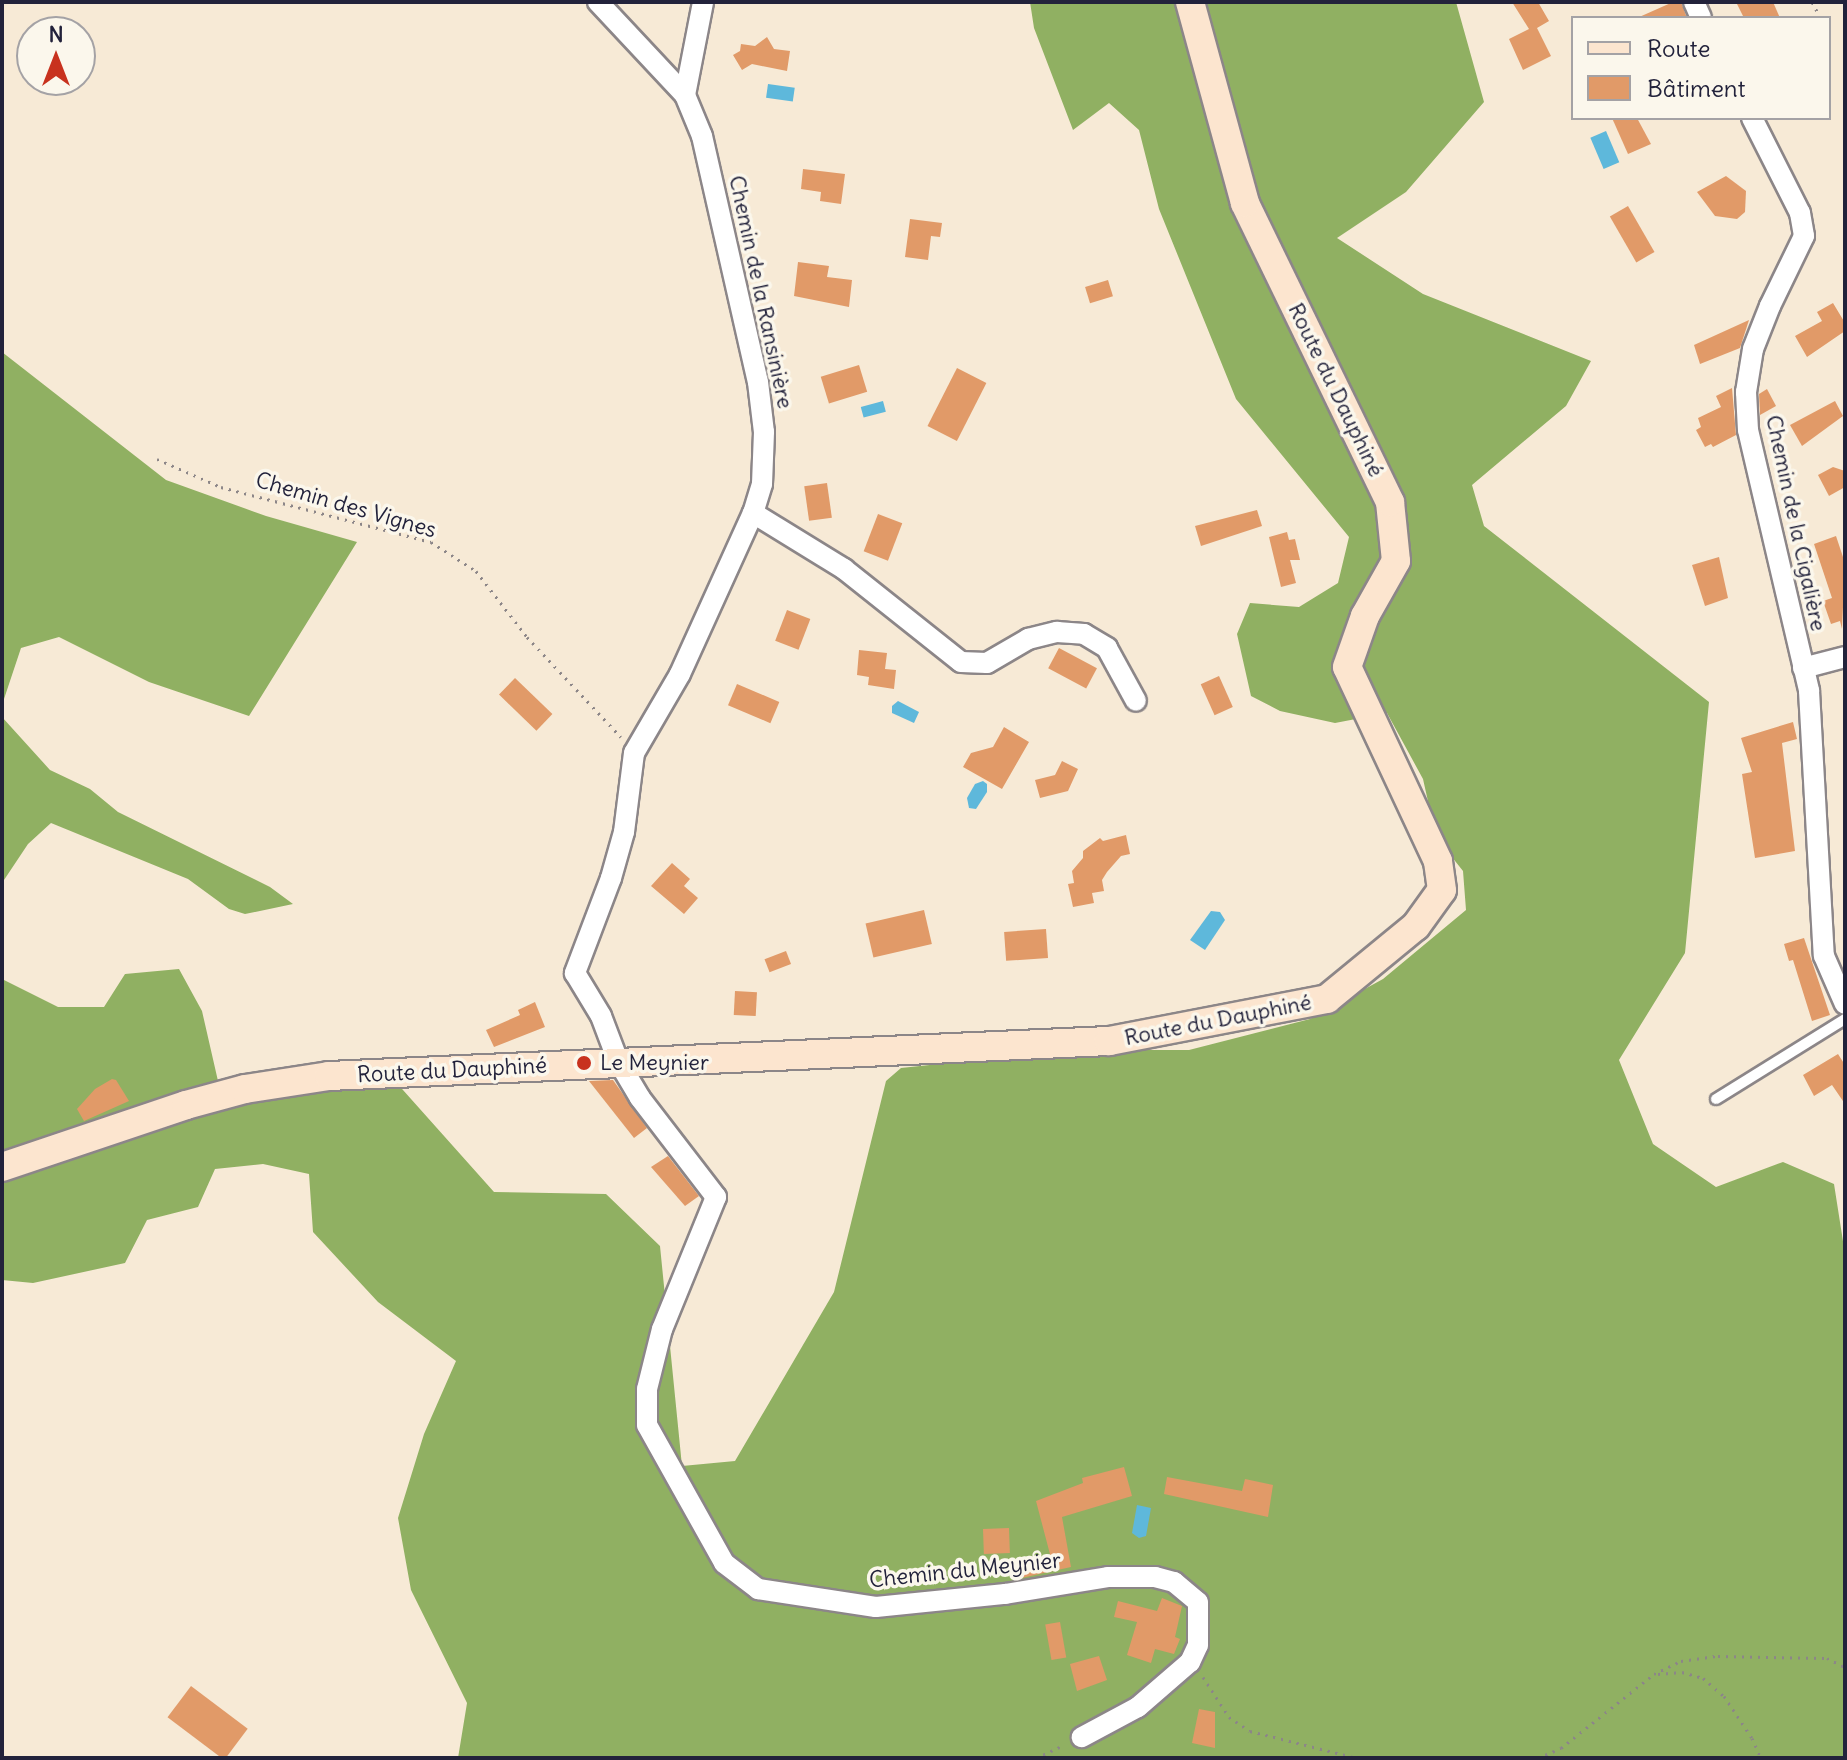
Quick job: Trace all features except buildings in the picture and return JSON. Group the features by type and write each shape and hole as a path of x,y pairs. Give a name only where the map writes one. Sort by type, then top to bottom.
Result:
{"street":[{"name":"Chemin de la Ransinière","path":"598,2 685,95 702,136 717,191 758,382 764,432 762,484 753,513 680,674 634,753 624,832 611,878 575,973 601,1016 618,1061"},
{"path":"685,95 703,2"},
{"name":"Route du Dauphiné","path":"2,1167 186,1105 245,1089 329,1076 1109,1041 1327,999 1416,926 1442,890 1438,861 1347,667 1365,616 1396,561 1390,502 1245,203 1190,2"},
{"name":"Chemin de la Cigalière","path":"1753,120 1800,213 1804,236 1753,349 1746,392 1748,430 1809,691 1824,956 1839,973 1845,1004"},
{"path":"753,513 844,569 961,662 987,663 1028,639 1057,632 1084,634 1107,648 1136,701"},
{"path":"1803,668 1845,657"},
{"name":"Chemin du Meynier","path":"618,1061 640,1098 716,1197 662,1329 647,1389 647,1425 724,1563 758,1589 876,1607 1005,1594 1108,1577 1155,1577 1174,1582 1198,1602 1198,1645 1190,1662"},
{"path":"1082,1737 1138,1707 1190,1662"}],"lane":[{"path":"1716,1099 1845,1019"}],"path":[{"name":"Chemin des Vignes","path":"157,459 221,487 431,542 476,571 527,637 583,693 634,753"},
{"path":"1538,1758 1561,1748 1654,1674 1681,1661 1718,1656 1827,1658 1845,1667"},
{"path":"1190,1662 1229,1717 1250,1731 1357,1758"},
{"path":"1654,1674 1682,1672 1703,1678 1724,1696 1752,1738 1761,1758"},
{"path":"1036,1758 1082,1737"}],"green space":[{"path":"1030,2 1456,2 1484,102 1406,192 1337,238 1423,294 1591,361 1566,406 1472,485 1484,526 1709,702 1685,953 1619,1060 1653,1144 1716,1187 1783,1162 1834,1184 1845,1254 1845,1758 458,1758 467,1703 411,1590 398,1518 424,1434 456,1361 378,1302 313,1232 309,1174 263,1164 215,1169 198,1207 147,1220 125,1263 33,1283 2,1280 2,979 58,1007 104,1007 125,974 179,969 202,1011 218,1081 378,1062 494,1192 606,1194 660,1246 682,1466 735,1461 834,1292 886,1081 901,1068 1072,1050 1189,1050 1310,1019 1383,979 1466,910 1463,871 1436,837 1423,779 1387,713 1335,723 1280,711 1251,696 1237,634 1250,603 1299,607 1338,583 1349,537 1236,399 1159,209 1139,130 1109,103 1073,130 1034,28"},
{"path":"2,352 166,480 266,516 357,542 249,716 149,682 59,637 21,648 2,705"},
{"path":"2,717 50,770 90,789 118,812 270,887 293,904 245,914 229,909 188,879 51,823 28,844 2,883"}],"water":[{"path":"768,84 795,88 793,102 766,98"},
{"path":"1606,131 1619,162 1604,169 1590,138"},
{"path":"883,401 886,412 864,418 861,407"},
{"path":"898,701 919,712 914,723 892,713 892,706"},
{"path":"983,781 987,784 987,792 976,809 969,808 967,798 975,784"},
{"path":"1211,911 1220,912 1225,920 1205,950 1190,940"},
{"path":"1137,1505 1151,1508 1146,1536 1139,1538 1132,1533"}],"place":[{"name":"Le Meynier","path":"584,1063"}]}
